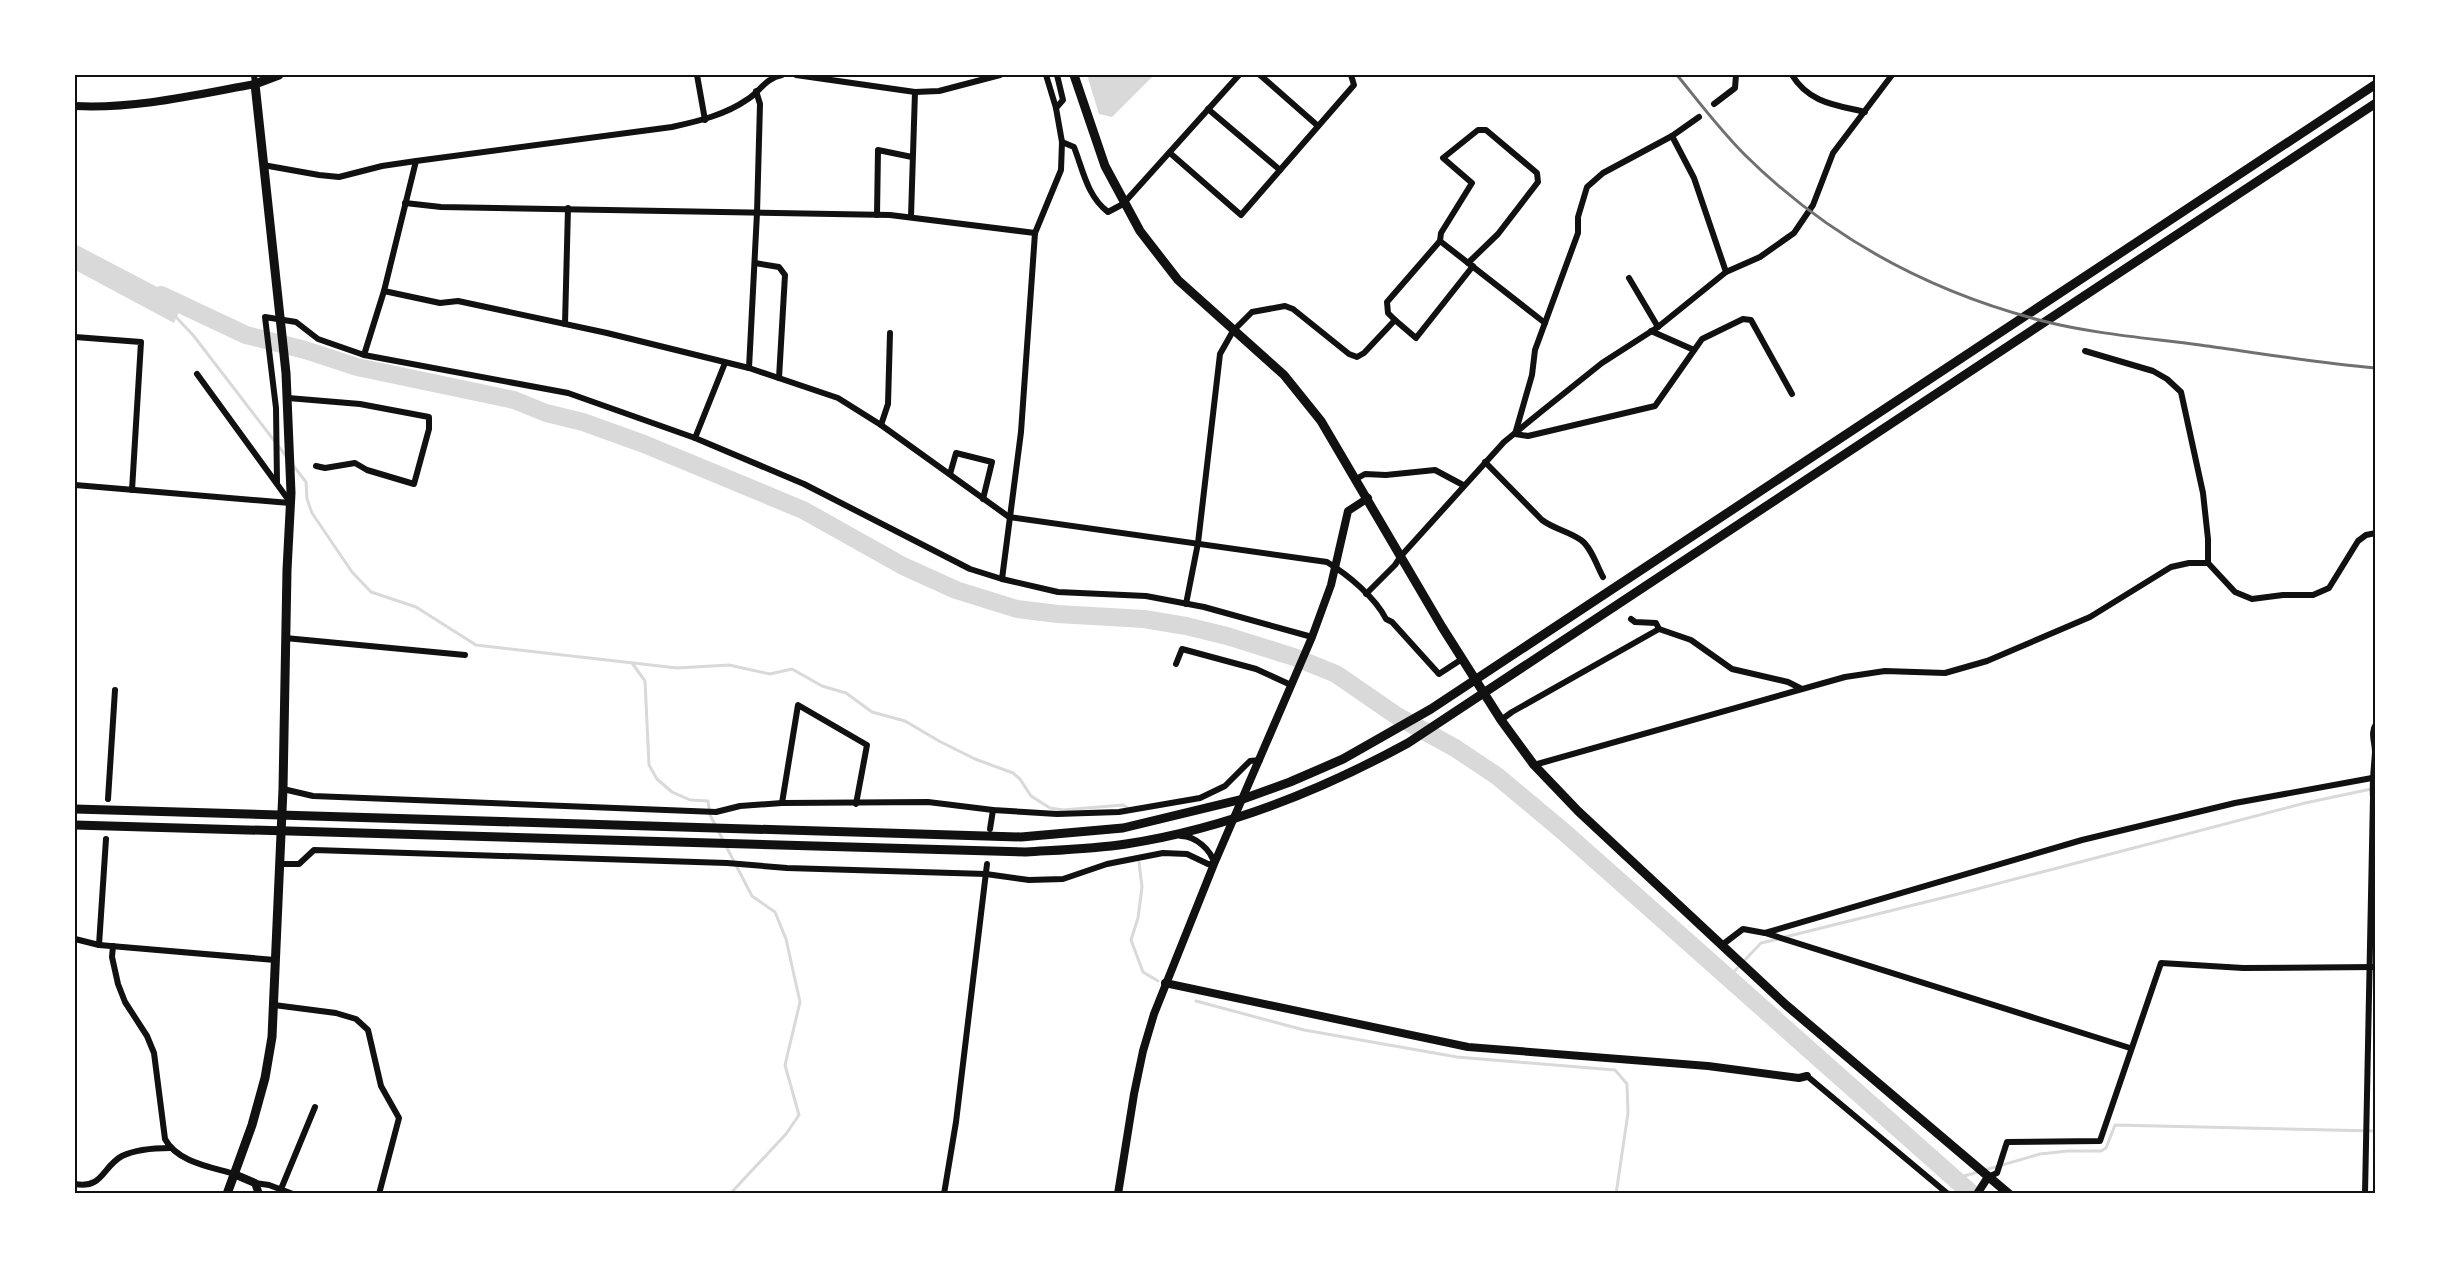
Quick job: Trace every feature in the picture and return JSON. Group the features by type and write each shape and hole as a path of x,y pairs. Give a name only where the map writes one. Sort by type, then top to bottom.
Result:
{"main road":[{"path":"75,106 105,108 141,105 279,75"},
{"path":"1074,75 1105,166 1123,204 1158,256 1178,280 1284,375 1321,421 1462,659 1501,720 1534,765 1578,812 1794,1012 1987,1179 2009,1194"},
{"path":"227,1194 252,1125 265,1078 274,1005 291,498 286,373 254,80"},
{"path":"75,809 1022,837 1123,828 1243,799 1322,768 1392,733 1431,709 2376,84"},
{"path":"75,825 1026,852 1125,844 1170,836 1284,802 1366,765 1408,743 2376,103"},
{"path":"1118,1194 1143,1051 1165,983 1311,639 1331,585 1348,511 1368,498"}],"street":[{"path":"697,75 705,120"},
{"path":"263,165 319,176 339,177 416,160 672,127 705,120 727,111 750,98 766,82 782,75"},
{"path":"796,75 915,92 939,91 1000,75"},
{"path":"1002,579 1021,432 1035,233 1061,170 1062,142 1056,108 1046,75"},
{"path":"1056,108 1063,100 1057,75"},
{"path":"1062,142 1074,147 1084,180 1100,206 1108,212 1123,204 1239,75"},
{"path":"1260,75 1318,126"},
{"path":"1170,153 1241,215 1354,85 1351,75"},
{"path":"1714,104 1735,88 1736,75"},
{"path":"1792,75 1809,95 1865,112"},
{"path":"1366,594 1395,566 1401,555 1463,485 1515,434 1602,363 1654,329 1726,272 1760,257 1794,233 1813,205 1833,153 1892,75"},
{"path":"749,368 758,213 760,104 756,92"},
{"path":"911,216 915,92"},
{"path":"1209,109 1280,170"},
{"path":"1515,434 1532,375 1535,350 1578,233 1578,217 1587,187 1603,173 1672,136 1699,117"},
{"path":"1478,130 1486,130 1537,173 1538,182 1471,265 1416,338 1388,313 1387,302 1440,241 1441,232 1472,183 1443,158 1478,130"},
{"path":"1672,136 1694,178 1726,272"},
{"path":"877,215 878,150 912,157"},
{"path":"364,355 384,291 416,160"},
{"path":"405,203 441,207 911,216 1035,233"},
{"path":"565,324 568,208"},
{"path":"1440,241 1545,323"},
{"path":"755,263 779,267 785,275 779,378"},
{"path":"1629,278 1654,329 1694,350"},
{"path":"384,291 440,303 458,301 565,324 749,368 838,398 881,425 1009,518 1327,562 1381,608 1386,619 1392,622 1439,674 1462,659"},
{"path":"1186,604 1198,543 1220,354 1233,331 1252,312 1285,306 1293,309 1349,354 1357,357 1364,353 1395,320"},
{"path":"277,483 275,415 265,317 280,322 296,322 318,339 364,355 568,393 694,438 804,484 970,569 1002,579 1058,592 1146,596 1186,604 1311,639"},
{"path":"1515,434 1528,436 1655,406 1702,339 1743,319 1751,320 1792,394"},
{"path":"881,425 888,404 890,333"},
{"path":"75,337 141,342 132,490"},
{"path":"2085,351 2153,370 2181,392 2203,493 2208,563 2235,592 2252,599 2283,595 2313,595 2329,588 2358,541 2366,535 2376,533"},
{"path":"694,438 724,363"},
{"path":"197,374 277,483 291,498"},
{"path":"288,398 360,404 429,417 429,429 414,484 367,470 356,463 325,468 316,466"},
{"path":"950,474 956,453 992,462 983,499"},
{"path":"1485,462 1542,520 1551,527 1580,539 1604,577"},
{"path":"1356,479 1365,474 1412,474 1435,470 1463,485"},
{"path":"75,485 291,498"},
{"path":"1534,765 1845,677 1885,671 1945,673 1987,661 2090,617 2171,567 2189,563 2208,563"},
{"path":"1631,619 1635,622 1656,623 1659,628 1691,640 1732,669 1788,682 1801,689"},
{"path":"1501,720 1659,628"},
{"path":"285,638 465,655"},
{"path":"1176,664 1182,649 1256,669 1291,685"},
{"path":"108,799 115,690"},
{"path":"782,803 798,705 867,745 856,804"},
{"path":"2365,1194 2373,967 2372,778 2375,751 2372,730 2376,724"},
{"path":"283,789 313,796 716,812 740,806 782,803 928,802 993,810 1058,814 1119,812 1200,798 1225,786 1238,776 1250,761 1260,760"},
{"path":"1765,933 2082,840 2235,803 2372,778"},
{"path":"990,829 993,810"},
{"path":"280,864 298,864 314,850 727,863 787,868 986,874 1029,879 1063,879 1107,864 1163,852 1187,854 1208,864 1214,864 1213,857 1191,838 1170,836"},
{"path":"99,945 106,839"},
{"path":"944,1194 956,1122 987,864"},
{"path":"1722,945 1743,929 1765,933 2130,1048"},
{"path":"75,939 99,945 275,960"},
{"path":"113,946 112,957 118,984 125,1002 147,1036 154,1053 165,1139 170,1148 181,1156 293,1194"},
{"path":"1977,1194 1987,1179 1997,1173 2007,1142 2100,1141 2161,963 2243,968 2373,967"},
{"path":"1165,983 1468,1047 1708,1066 1798,1078 1807,1076 1948,1194"},
{"path":"274,1005 336,1013 356,1019 368,1030 381,1086 399,1118 379,1194"},
{"path":"281,1189 315,1107"},
{"path":"75,1184 88,1186 95,1182 120,1157 149,1149 170,1148"},
{"path":"255,1183 259,1194"}],"shaded area":[{"path":"1087,75 1154,75 1112,117 1099,114"},
{"path":"75,244 184,301 174,323 75,270"}],"waterway":[{"path":"161,295 246,335 305,350 357,367 514,400 546,413 583,422 644,444 803,510 903,566 956,590 1017,609 1144,619 1186,626 1294,657 1336,674 1397,716 1455,748 1497,776 1564,832 1972,1194"},
{"path":"175,316 193,335 286,456"},
{"path":"292,464 306,482 307,499 312,513 352,572 371,592 416,607 476,645 677,668 729,665 770,674 792,669 822,686 846,693 872,712 905,721 975,759 1013,773 1020,779 1031,796 1050,808 1063,810 1123,805 1128,808"},
{"path":"632,663 645,681 649,765 657,779 672,792 690,800 708,801 710,815 723,840"},
{"path":"1785,937 2305,803 2376,788"},
{"path":"726,846 752,896 775,912 786,939 800,1002 785,1065 799,1115 786,1134 730,1194"},
{"path":"1139,862 1142,887 1138,918 1131,940 1143,972 1158,981"},
{"path":"1727,979 1761,943 1779,939"},
{"path":"1196,1001 1304,1030 1457,1057 1615,1070 1627,1084 1628,1113 1616,1194"},
{"path":"1954,1179 2040,1154 2101,1151 2106,1148 2115,1125 2376,1131"}],"railway":[{"path":"1677,75 1745,155 1811,211 1846,236 1883,258 1960,294 2001,309 2082,329 2376,368"}]}
